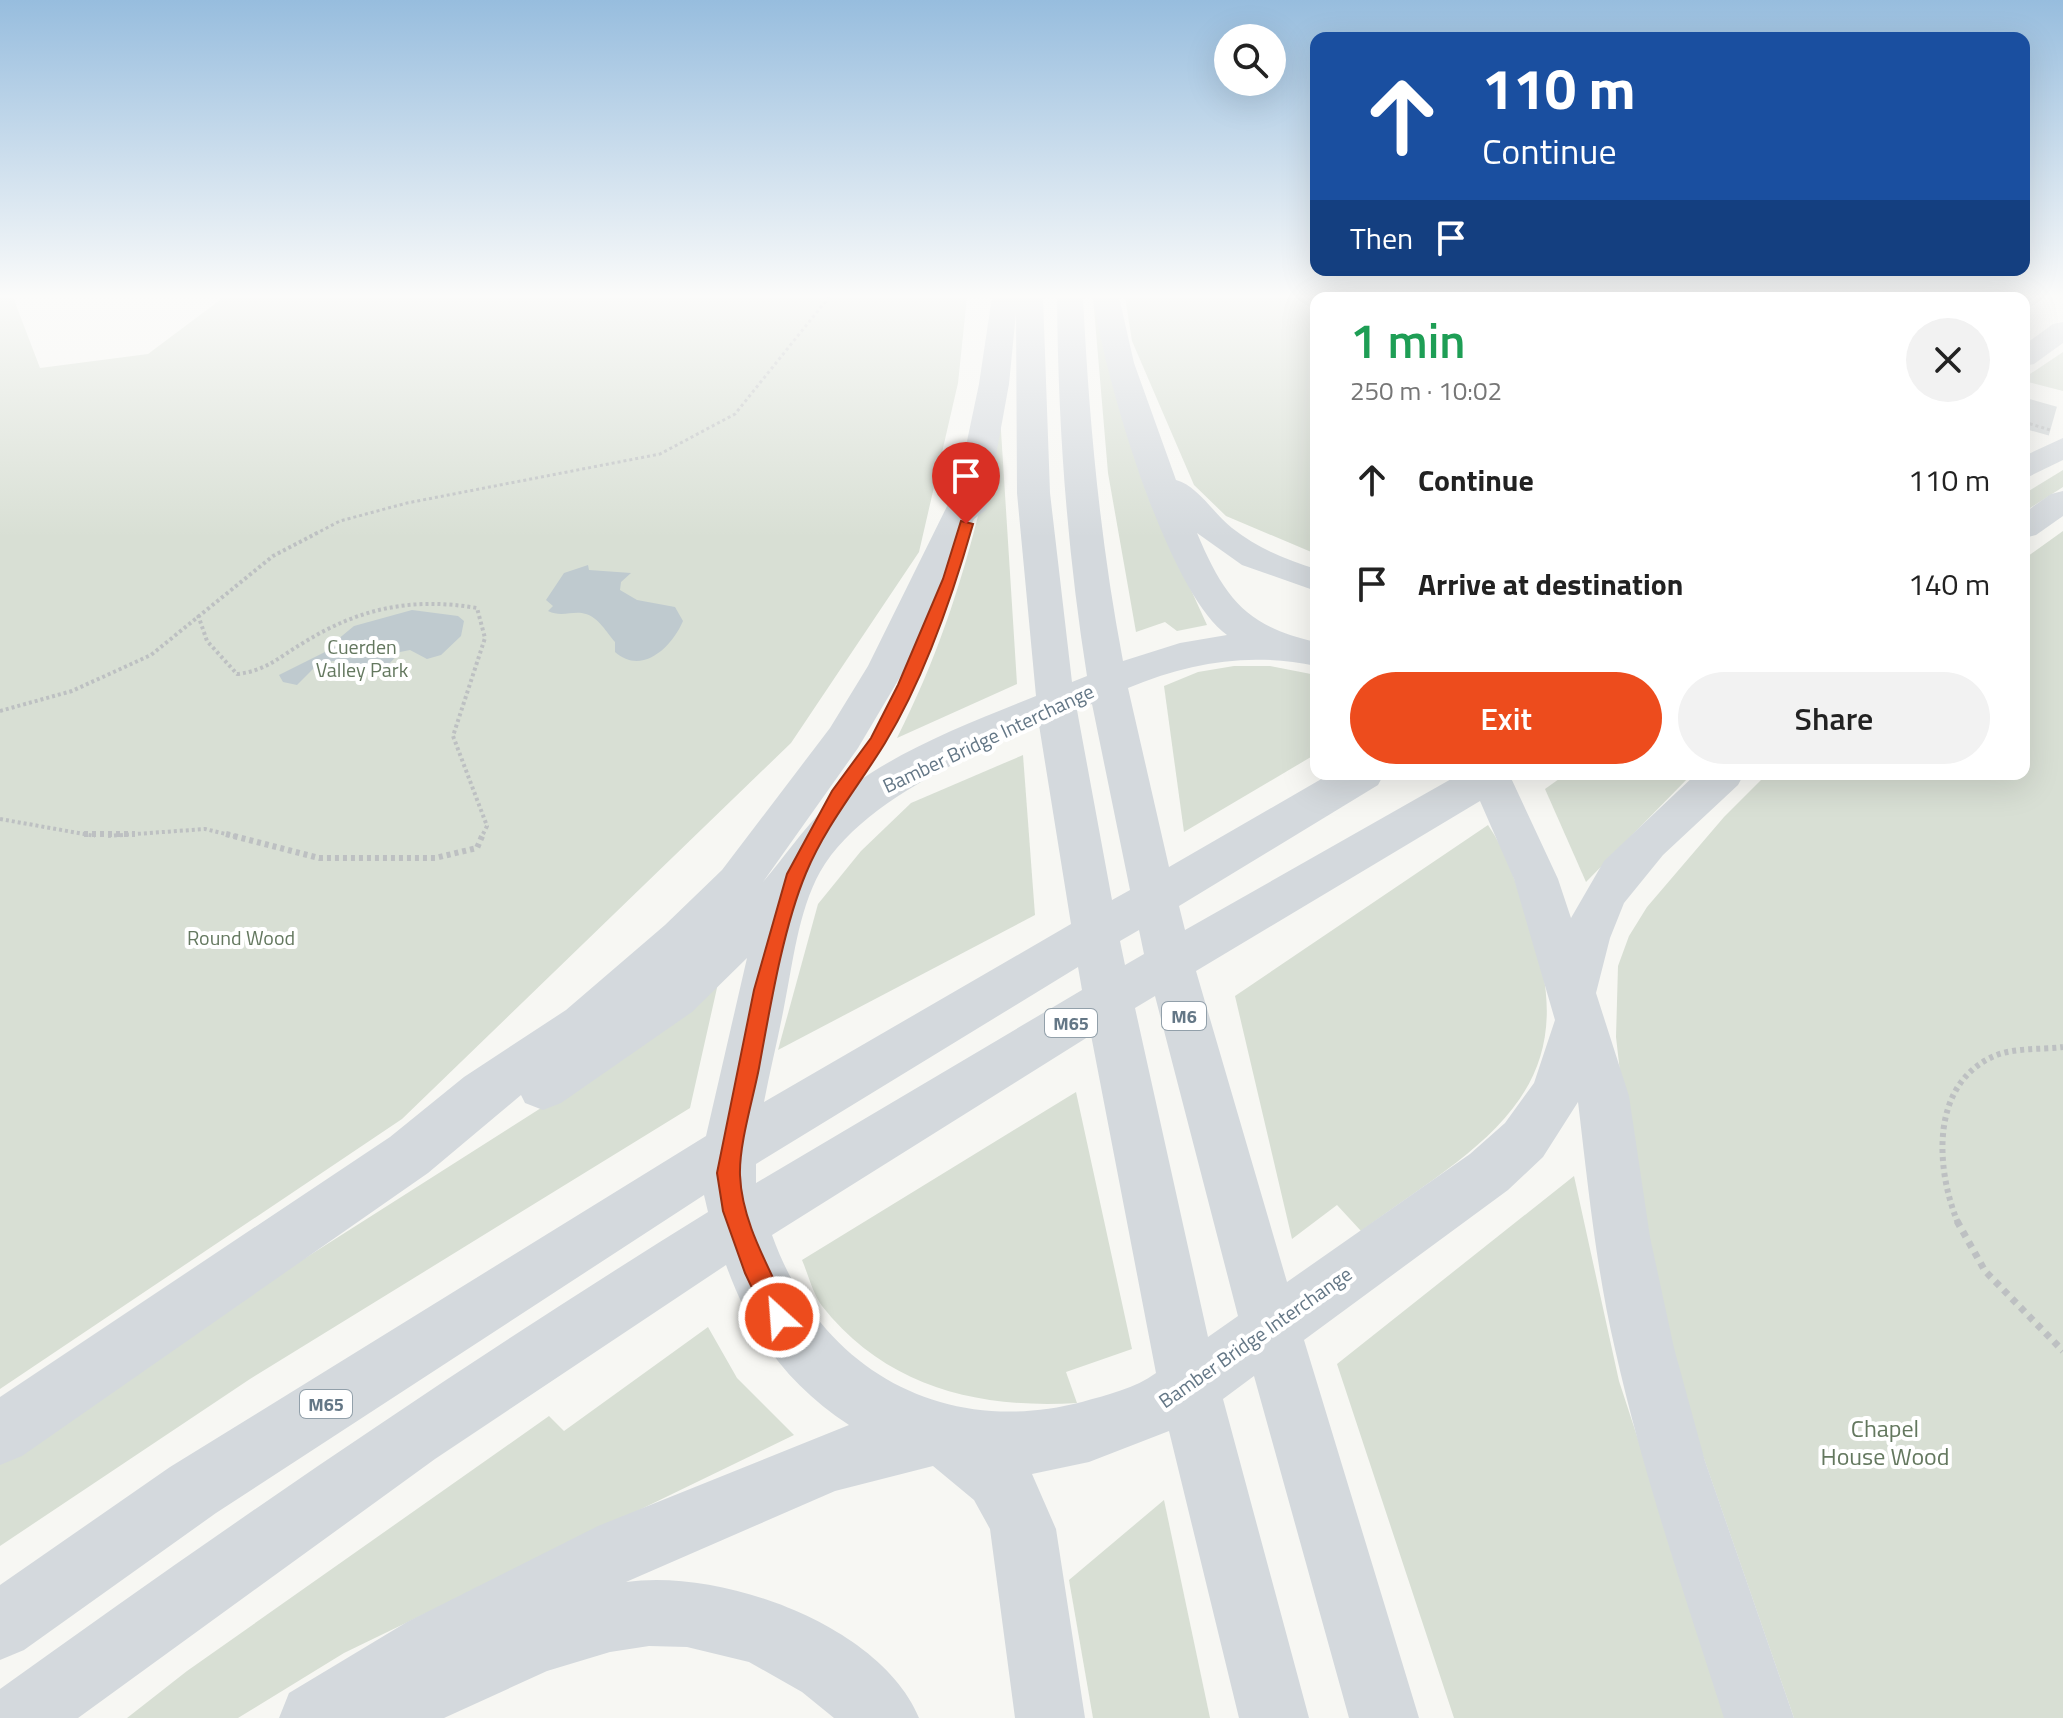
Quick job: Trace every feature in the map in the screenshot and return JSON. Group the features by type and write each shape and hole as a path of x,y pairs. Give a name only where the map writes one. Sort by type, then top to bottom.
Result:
{"highway":[{"path":"409,1155 526,1098 675,997 761,915 803,862 838,795 878,741 906,685 950,579 975,482 995,377"},
{"path":"1028,377 1033,526 1058,730 1093,927 1193,1403 1274,1718"},
{"name":"M6","path":"1072,377 1073,430 1089,563 1158,924 1384,1718"},
{"path":"1125,377 1179,531 1217,604 1241,628 1298,647"},
{"path":"2030,466 2063,447"},
{"path":"1155,466 1222,540 1248,557 1310,578"},
{"path":"0,1434 409,1155 482,1093 583,1025 681,939 738,882 844,738 887,667 975,482"},
{"path":"2030,524 2063,501"},
{"name":"Bamber Bridge Interchange","path":"1298,647 1224,648 1160,661 1002,728 876,790 844,813 803,862 781,921 743,1086 729,1173 735,1211 757,1273 779,1317 797,1342 860,1397 944,1438 1003,1445 1107,1425 1172,1399 1489,1172 1524,1140 1556,1094 1577,1005 1586,939 1607,892 1637,853 1716,780"},
{"name":"M65","path":"0,1626 193,1490 658,1193 1353,780"},
{"name":"M65","path":"19,1718 247,1552 653,1279 892,1129 1481,780"},
{"path":"1494,780 1536,879 1603,1096 1622,1237 1644,1348 1674,1461 1759,1718"},
{"path":"314,1718 431,1646 621,1549 834,1460 944,1438 997,1473 1013,1500 1023,1529 1050,1718"},
{"path":"366,1718 505,1654 611,1618 671,1613 725,1621 763,1632 804,1651 839,1675 884,1718"}],"path":[{"path":"0,711 72,691 151,655 273,556 340,521 407,503 660,454 735,414 765,377"},
{"path":"2030,424 2063,434"},
{"path":"0,819 99,837 205,829 319,858 435,858 477,848 487,826 453,736 485,638 477,608 445,601 403,601 346,621 300,645 265,673 237,674 215,654 200,632 198,615"},
{"path":"2063,1047 1991,1057 1966,1075 1948,1108 1941,1152 1949,1194 1965,1241 1995,1281 2063,1351"}],"green space":[{"name":"Cuerden Valley Park","path":"0,377 959,377 919,552 791,743 402,1119 0,1389"},
{"path":"1100,377 1119,377 1176,557 1207,625 1177,631 1165,622 1136,632 1108,473"},
{"path":"1148,377 1310,377 1310,551 1226,516 1194,485"},
{"path":"2030,377 2063,377 2063,391 2030,383"},
{"path":"1000,415 1017,684 897,738 932,659 960,580"},
{"path":"2063,470 2063,487 2030,508 2030,490"},
{"name":"Chapel House Wood","path":"2063,531 2063,1718 1794,1718 1684,1401 1633,1187 1616,1037 1618,966 1629,936 1647,907 1724,817 1761,780 2030,780 2030,555"},
{"path":"1234,666 1270,666 1310,674 1310,758 1184,832 1164,686 1198,672"},
{"path":"1023,755 1035,915 778,1050 818,904 861,851 911,803"},
{"path":"1558,780 1686,780 1586,882 1545,789"},
{"path":"1488,825 1502,848 1512,874 1530,925 1545,983 1546,1032 1534,1073 1512,1109 1482,1141 1446,1171 1361,1231 1337,1205 1292,1239 1235,996"},
{"path":"719,979 690,1108 250,1379 0,1546 0,1463 189,1332 640,1045"},
{"path":"1076,1092 1132,1349 1066,1372 1077,1403 1040,1404 1004,1402 936,1387 905,1374 847,1334 822,1306 802,1260"},
{"path":"1574,1176 1619,1381 1729,1718 1454,1718 1337,1364"},
{"path":"708,1327 737,1378 794,1435 344,1653 238,1718 127,1718 187,1671 549,1416 564,1431"},
{"path":"1164,1500 1210,1718 1093,1718 1069,1580"}],"shaded area":[{"path":"588,565 589,570 631,573 621,582 620,590 637,600 675,607 683,621 664,649 645,660 625,659 615,652 615,642 590,616 548,611 553,606 546,600 564,573"},
{"path":"412,610 458,616 464,621 461,636 441,655 427,659 410,650 400,652 390,663 364,669 333,661 315,667 297,685 283,682 279,675 337,646 337,640 354,626"}],"tunnel":[{"path":"2030,415 2063,424"}],"route":[{"path":"779,1317 757,1273 735,1211 729,1173 743,1086 764,990 796,874 838,795 878,741 906,685 950,579 966,524"}],"park label":[{"name":"Round Wood","path":"241,937"}]}
